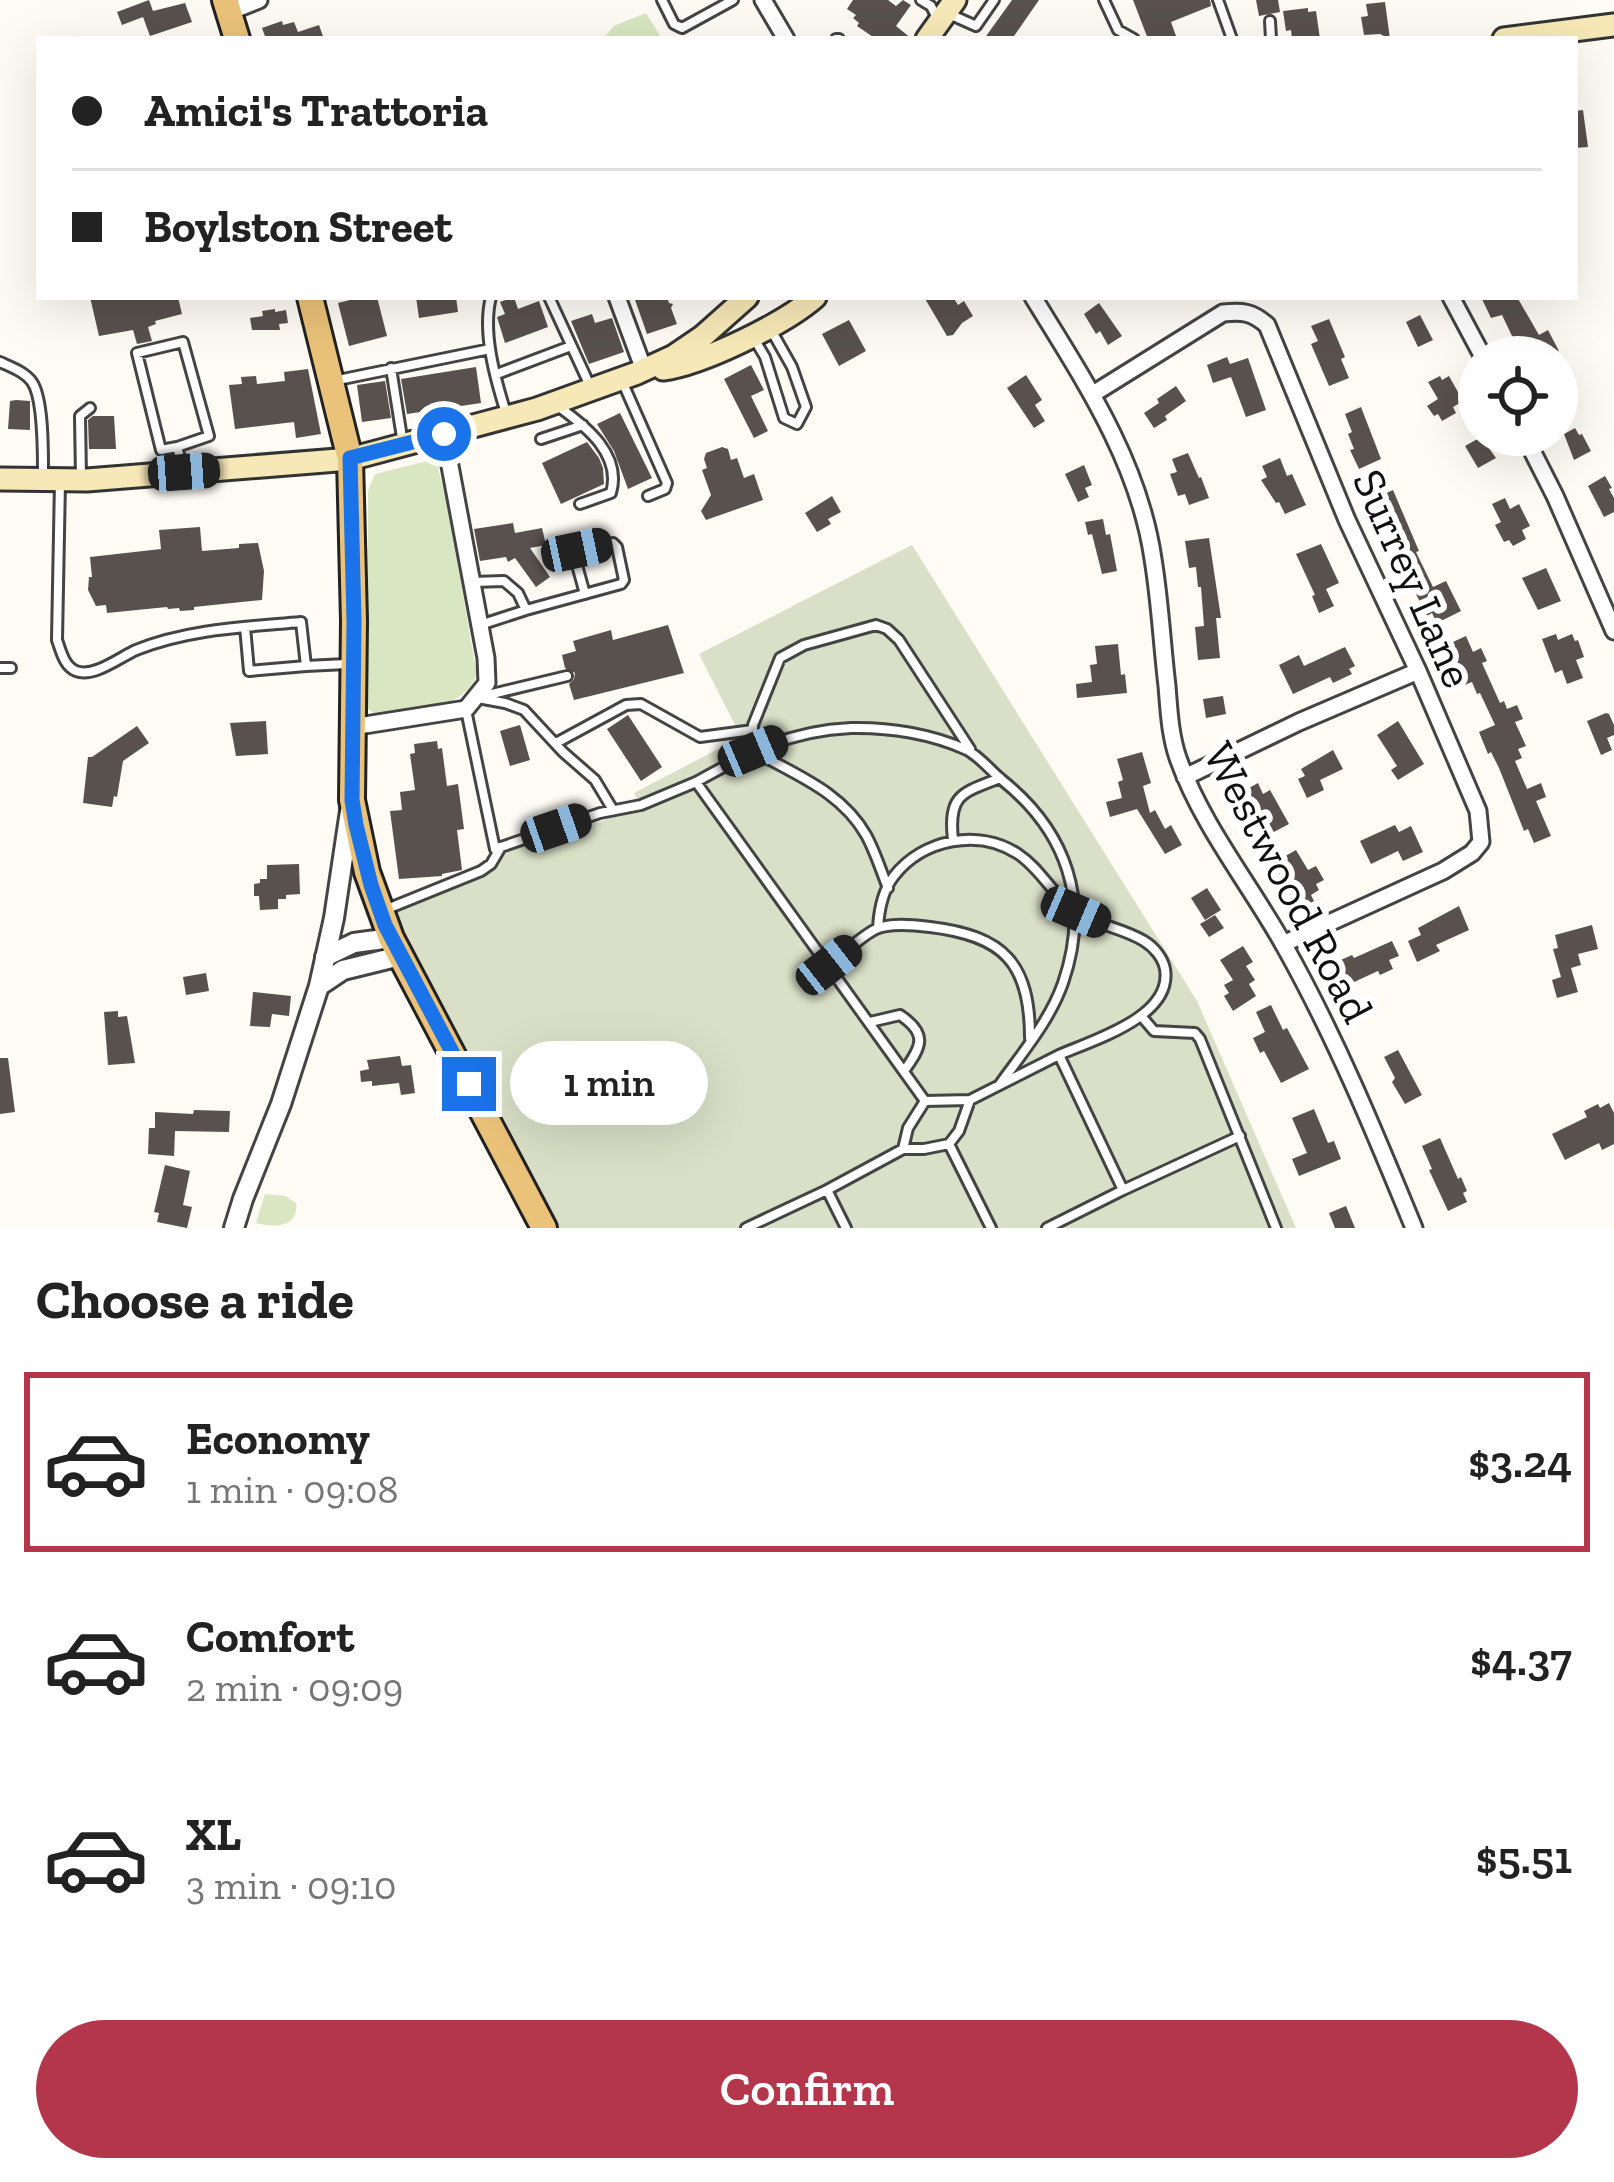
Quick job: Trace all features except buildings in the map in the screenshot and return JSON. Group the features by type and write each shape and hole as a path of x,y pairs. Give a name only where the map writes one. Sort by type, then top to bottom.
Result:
{"main road":[{"path":"227,6 237,36"},
{"path":"1528,36 1614,25"},
{"path":"311,300 350,458 352,800 359,842 396,947 544,1228"},
{"path":"0,479 61,480 350,458 507,417 644,370 702,338 745,300"},
{"path":"750,300 768,317 767,327"},
{"path":"644,370 685,365 767,327 809,300"}],"street":[{"path":"227,6 259,0"},
{"path":"763,0 781,36"},
{"path":"618,300 644,370"},
{"name":"Westwood Road","path":"1035,300 1093,394 1129,468 1146,521 1172,736 1185,777 1328,1025 1414,1228"},
{"path":"1453,300 1472,336"},
{"name":"Surrey Lane","path":"1093,394 1223,314 1243,311 1267,326 1312,440 1478,811 1481,842 1472,853 1443,871 1283,944"},
{"path":"352,727 471,703 487,683 444,434"},
{"path":"1535,456 1614,631"},
{"path":"1185,777 1418,671"},
{"path":"234,1228 319,986 352,800"},
{"path":"325,957 354,944 396,947"},
{"path":"319,986 396,947"}],"lane":[{"path":"662,0 674,24 682,28 733,0"},
{"path":"921,0 942,18 976,26 994,0"},
{"path":"1104,0 1118,30 1131,36"},
{"path":"1218,0 1231,36"},
{"path":"1270,21 1271,36"},
{"path":"490,300 490,349 507,417"},
{"path":"550,300 591,389"},
{"path":"767,327 792,367 806,407 797,424 784,418 765,357 767,327"},
{"path":"183,342 209,436 177,447 161,450 136,353 183,342"},
{"path":"497,374 572,346"},
{"path":"331,382 490,349"},
{"path":"0,362 34,385 61,480"},
{"path":"391,368 404,444"},
{"path":"621,379 667,483 665,489 648,496"},
{"path":"553,403 584,425 603,447 615,481 611,493 580,504"},
{"path":"90,408 80,416 61,480 57,640 64,662 76,671 90,672 140,648 189,634 301,622 306,666"},
{"path":"541,439 584,425"},
{"path":"177,447 184,472"},
{"path":"478,626 622,584 625,580 613,543 577,550 585,594"},
{"path":"470,577 504,581 518,593 526,610"},
{"path":"753,751 753,730 780,658 804,644 876,625 899,640 972,752 1042,819 1072,877 1076,912 1065,980 1052,1012 1000,1084"},
{"path":"245,628 249,671 353,664"},
{"path":"471,703 567,676"},
{"path":"471,703 505,703 524,710 595,780 613,810"},
{"path":"471,703 495,849 641,805 781,739 877,728 931,737 972,752"},
{"path":"556,743 626,705 641,704 700,737 753,730"},
{"path":"753,751 818,784 842,805 865,834 888,888"},
{"path":"953,840 950,815 963,792 1000,778"},
{"path":"697,782 926,1101"},
{"path":"878,928 893,876 910,861 953,840 980,839 1000,843 1022,856 1076,912 1146,941 1163,962 1166,974 1163,992 1142,1017 970,1100 926,1101 915,1112 903,1149"},
{"path":"380,912 481,872 501,847"},
{"path":"829,965 878,928 915,925 980,936 1020,973 1028,998 1030,1042"},
{"path":"869,1022 899,1015 915,1025 920,1040 904,1072"},
{"path":"1142,1017 1154,1031 1195,1033 1201,1039 1276,1228"},
{"path":"1059,1055 1123,1190"},
{"path":"746,1228 903,1149 950,1144 970,1100"},
{"path":"1047,1228 1240,1136"},
{"path":"950,1144 991,1228"},
{"path":"827,1190 846,1228"}],"green space":[{"path":"646,13 660,36 606,36 614,26"},
{"path":"436,461 446,498 477,675 470,687 448,703 377,715 368,709 368,491 375,474"},
{"path":"912,545 1197,1001 1296,1228 544,1228 380,912 481,871 501,847 602,821 640,805 634,793 741,737 699,654"},
{"path":"265,1194 285,1196 296,1203 294,1217 278,1225 256,1223"}],"route":[{"path":"444,434 350,458 352,800 359,842 385,925 469,1084"}]}
